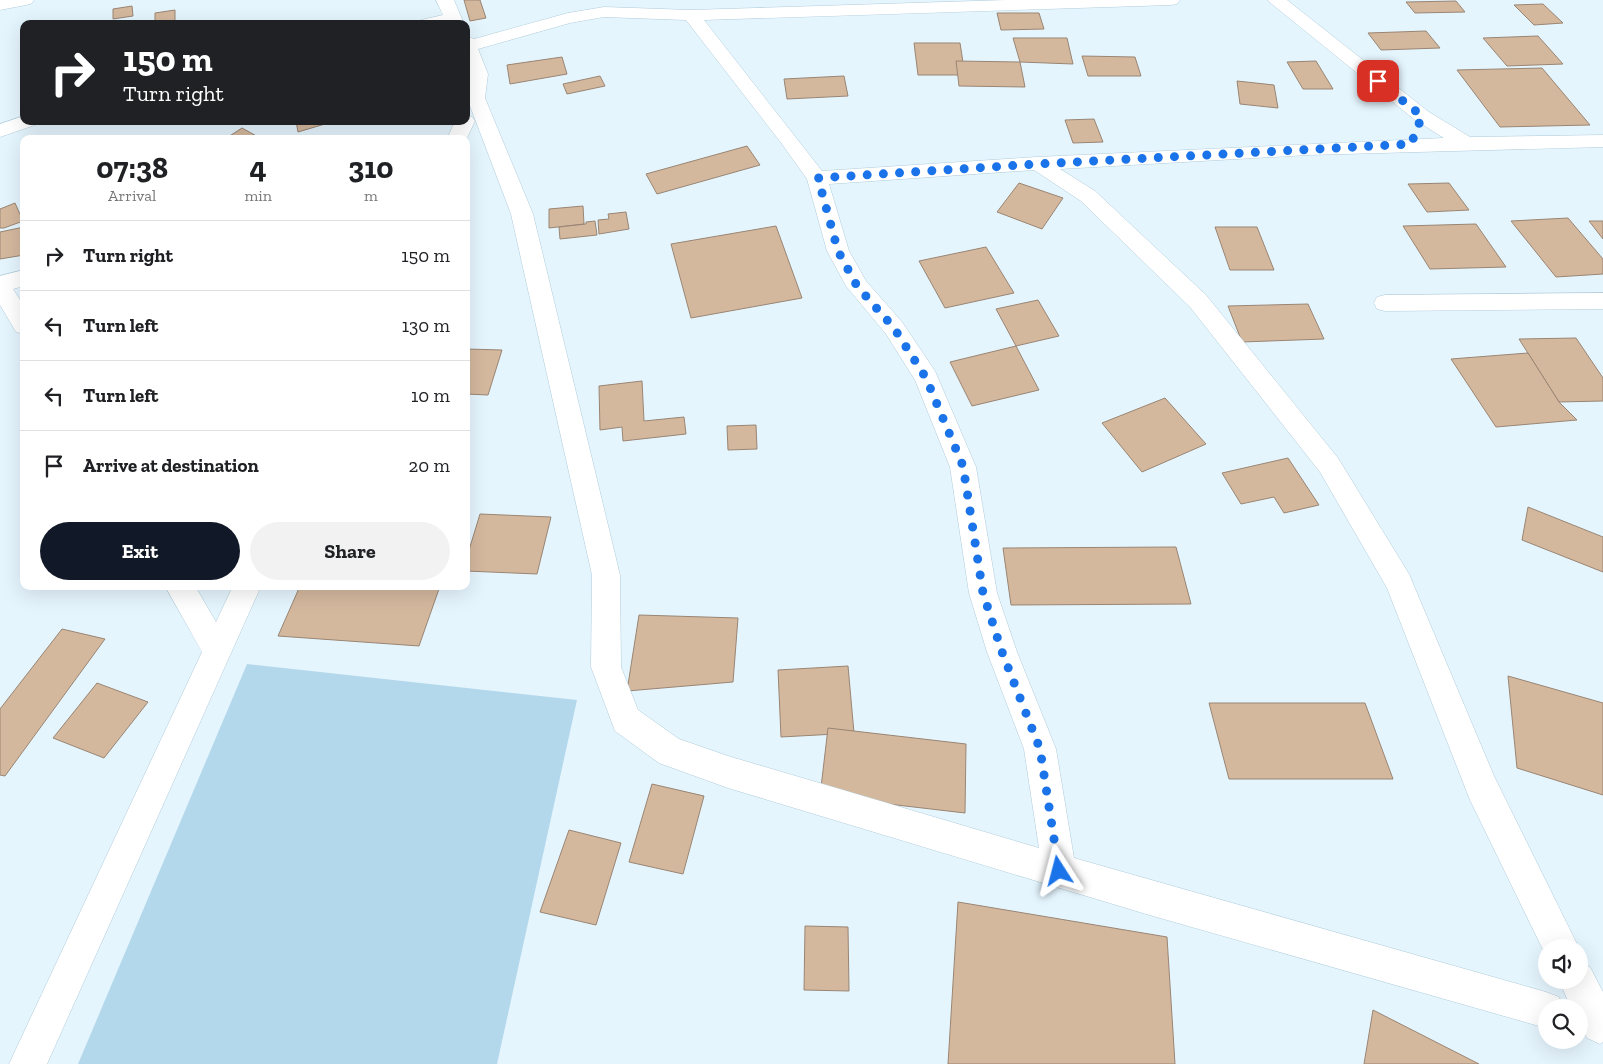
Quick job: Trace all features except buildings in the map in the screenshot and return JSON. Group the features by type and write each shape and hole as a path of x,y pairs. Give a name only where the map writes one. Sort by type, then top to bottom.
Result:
{"street":[{"path":"0,4 26,0"},
{"path":"446,0 453,20"},
{"path":"470,43 568,18 604,12 691,16 1171,0"},
{"path":"1276,0 1422,116 1464,142"},
{"path":"691,16 818,178 838,251 857,286 894,328 926,378 963,466 983,593 1002,652 1040,749 1059,871"},
{"path":"470,49 479,74 470,109"},
{"path":"470,115 522,214 606,575 606,667 626,720 670,752 728,772 1146,897 1538,1008"},
{"path":"1411,144 1422,116"},
{"path":"0,131 20,124"},
{"path":"818,178 1094,160 1411,144 1603,141"},
{"path":"1088,196 1094,160"},
{"path":"1038,164 1088,196 1198,301 1329,465 1399,583 1482,788 1557,939"},
{"path":"20,279 0,285 20,319"},
{"path":"1385,303 1603,301"},
{"path":"181,590 217,650"},
{"path":"28,1064 245,590"},
{"path":"1581,989 1594,1024"}],"shaded area":[{"path":"247,664 577,700 497,1064 78,1064"}],"route":[{"path":"1059,871 1040,749 1002,652 983,593 963,466 926,378 894,328 857,286 838,251 818,178 1411,144 1422,116 1378,81"}]}
